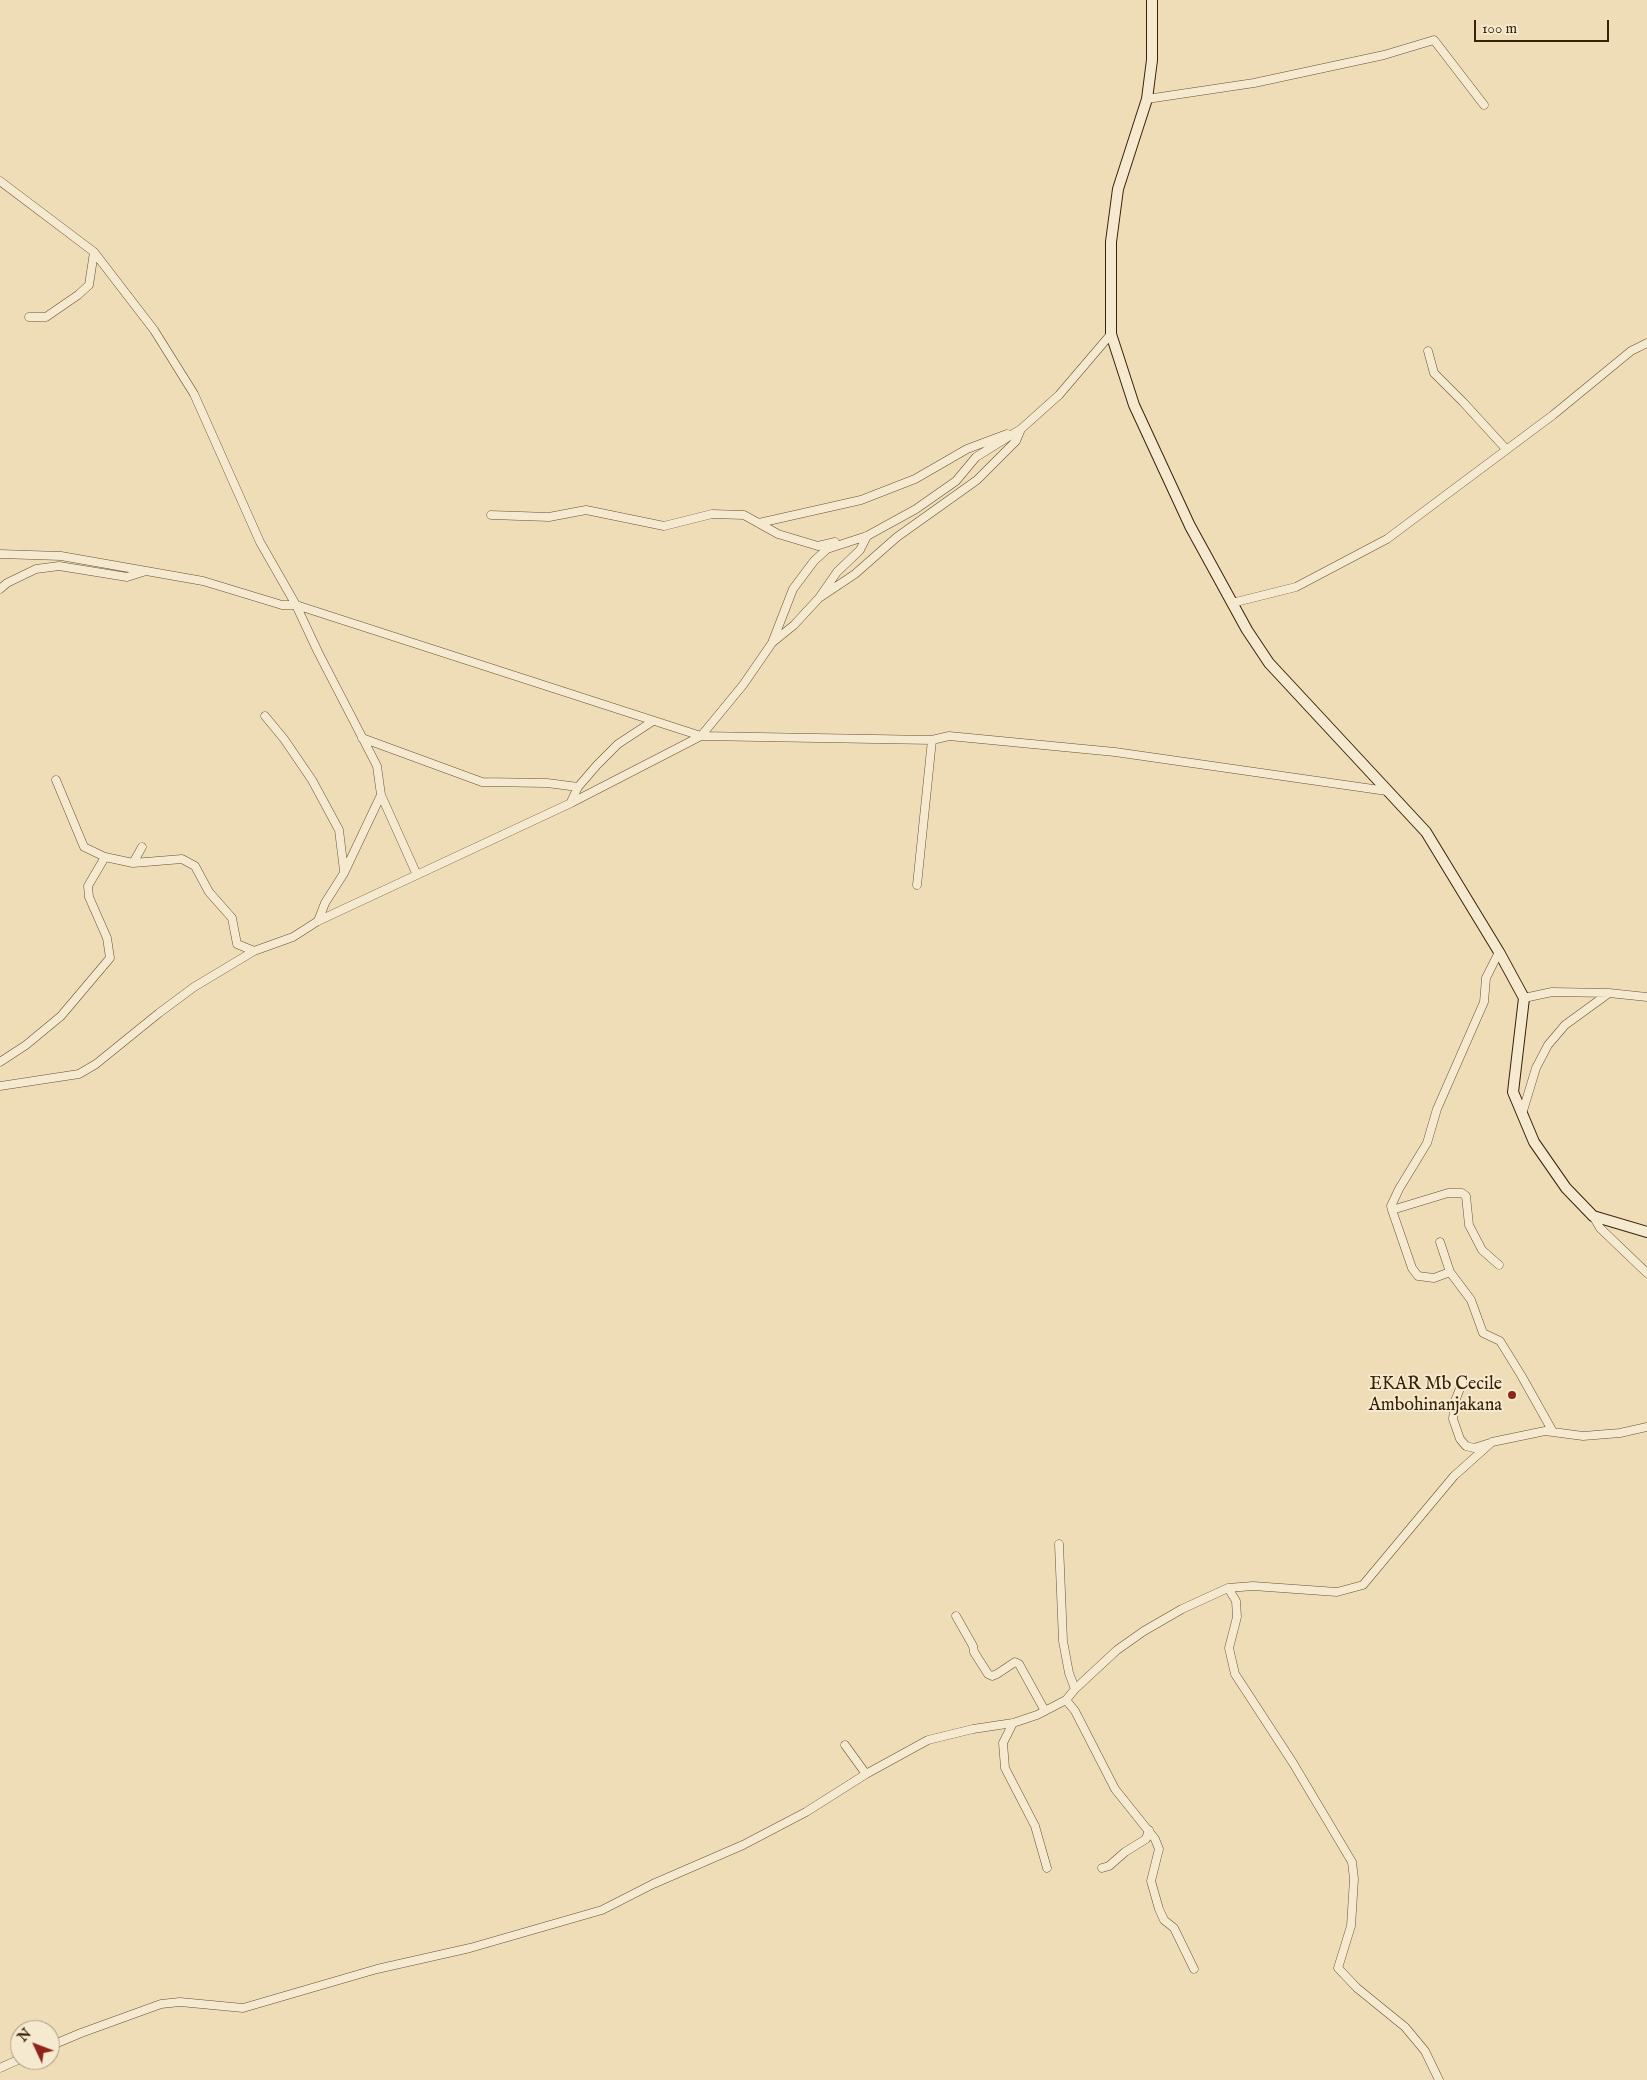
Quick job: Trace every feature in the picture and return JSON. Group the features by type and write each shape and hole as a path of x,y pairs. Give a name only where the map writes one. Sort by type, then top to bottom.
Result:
{"street":[{"path":"1152,0 1152,60 1147,99 1118,189 1111,242 1111,334 1134,405 1190,526 1247,630 1268,663 1426,832 1499,952 1524,998 1513,1092 1534,1142 1566,1188 1593,1216 1600,1228 1647,1273"},
{"path":"1147,99 1254,83 1384,56 1434,40 1484,105"},
{"path":"0,181 94,252 154,330 194,394 260,542 296,605 377,766 381,795 417,874"},
{"path":"29,317 46,316 78,295 88,285 94,252"},
{"path":"0,1086 79,1074 96,1064 194,987 254,952 293,937 318,920 570,803 701,736 743,685 772,643 793,589 814,561 827,549 867,536 924,504 956,482 976,458 1021,429 1060,395 1111,334"},
{"path":"1232,603 1296,587 1387,539 1553,415 1623,357 1647,343"},
{"path":"1428,351 1434,374 1463,402 1506,449"},
{"path":"758,523 861,500 915,479 967,449 1021,429"},
{"path":"819,598 855,574 897,537 977,480 1016,441 1021,429"},
{"path":"490,515 549,517 586,510 664,526 712,514 744,515 778,534 818,546 867,536"},
{"path":"772,643 794,625 819,598 837,572 860,550 867,536"},
{"path":"0,554 62,556 203,581 282,604 296,605 701,736 932,740 949,736 1115,752 1388,791"},
{"path":"0,589 7,583 36,569 58,566 126,577 144,571"},
{"path":"265,716 284,739 312,780 339,830 344,873"},
{"path":"570,803 578,787 618,744 653,721"},
{"path":"362,738 482,782 548,783 578,787"},
{"path":"917,885 932,740"},
{"path":"56,780 84,847 105,857 133,863 182,859 195,866 209,892 232,918 237,944 254,952"},
{"path":"318,920 325,903 344,873 381,795"},
{"path":"133,863 142,847"},
{"path":"0,1062 26,1045 62,1016 110,958 106,938 89,897 88,886 105,857"},
{"path":"1450,1272 1434,1278 1418,1276 1412,1268 1391,1206 1427,1143 1437,1108 1484,1002 1486,978 1499,952"},
{"path":"1524,998 1552,992 1609,993 1647,997"},
{"path":"1522,1114 1536,1068 1548,1045 1565,1025 1609,993"},
{"path":"1392,1210 1448,1193 1462,1192 1466,1196 1469,1225 1482,1250 1499,1265"},
{"path":"1593,1216 1647,1232"},
{"path":"1440,1242 1450,1272 1472,1300 1483,1333 1500,1341 1553,1432"},
{"path":"1463,1381 1455,1401 1453,1419 1460,1439 1466,1446 1474,1448 1492,1442 1545,1431 1583,1436 1620,1433 1647,1427"},
{"path":"60,2042 162,2004 180,2002 243,2008 377,1969 470,1948 602,1910 653,1884 743,1845 806,1812 866,1774 928,1740 973,1729 1013,1723 1045,1711 1066,1700 1075,1689 1117,1650 1182,1609 1228,1588 1253,1586 1337,1592 1363,1585 1454,1476 1492,1442"},
{"path":"1059,1544 1063,1641 1069,1673 1075,1689"},
{"path":"1228,1588 1236,1602 1237,1617 1229,1648 1235,1674 1293,1764 1352,1862 1354,1879 1351,1926 1338,1968 1357,1988 1405,2027 1425,2050 1439,2080"},
{"path":"956,1616 973,1646 974,1652 988,1674 992,1676 1015,1662 1019,1664 1045,1711"},
{"path":"1066,1700 1075,1711 1115,1789 1130,1810 1149,1830 1159,1849 1151,1881 1159,1910 1164,1920 1174,1928 1194,1969"},
{"path":"1013,1723 1003,1743 1005,1768 1035,1826 1047,1868"},
{"path":"845,1745 866,1774"},
{"path":"1102,1868 1109,1866 1124,1852 1146,1839 1149,1830"}],"place":[{"name":"EKAR Mb Cecile Ambohinanjakana","path":"1512,1395"}]}
